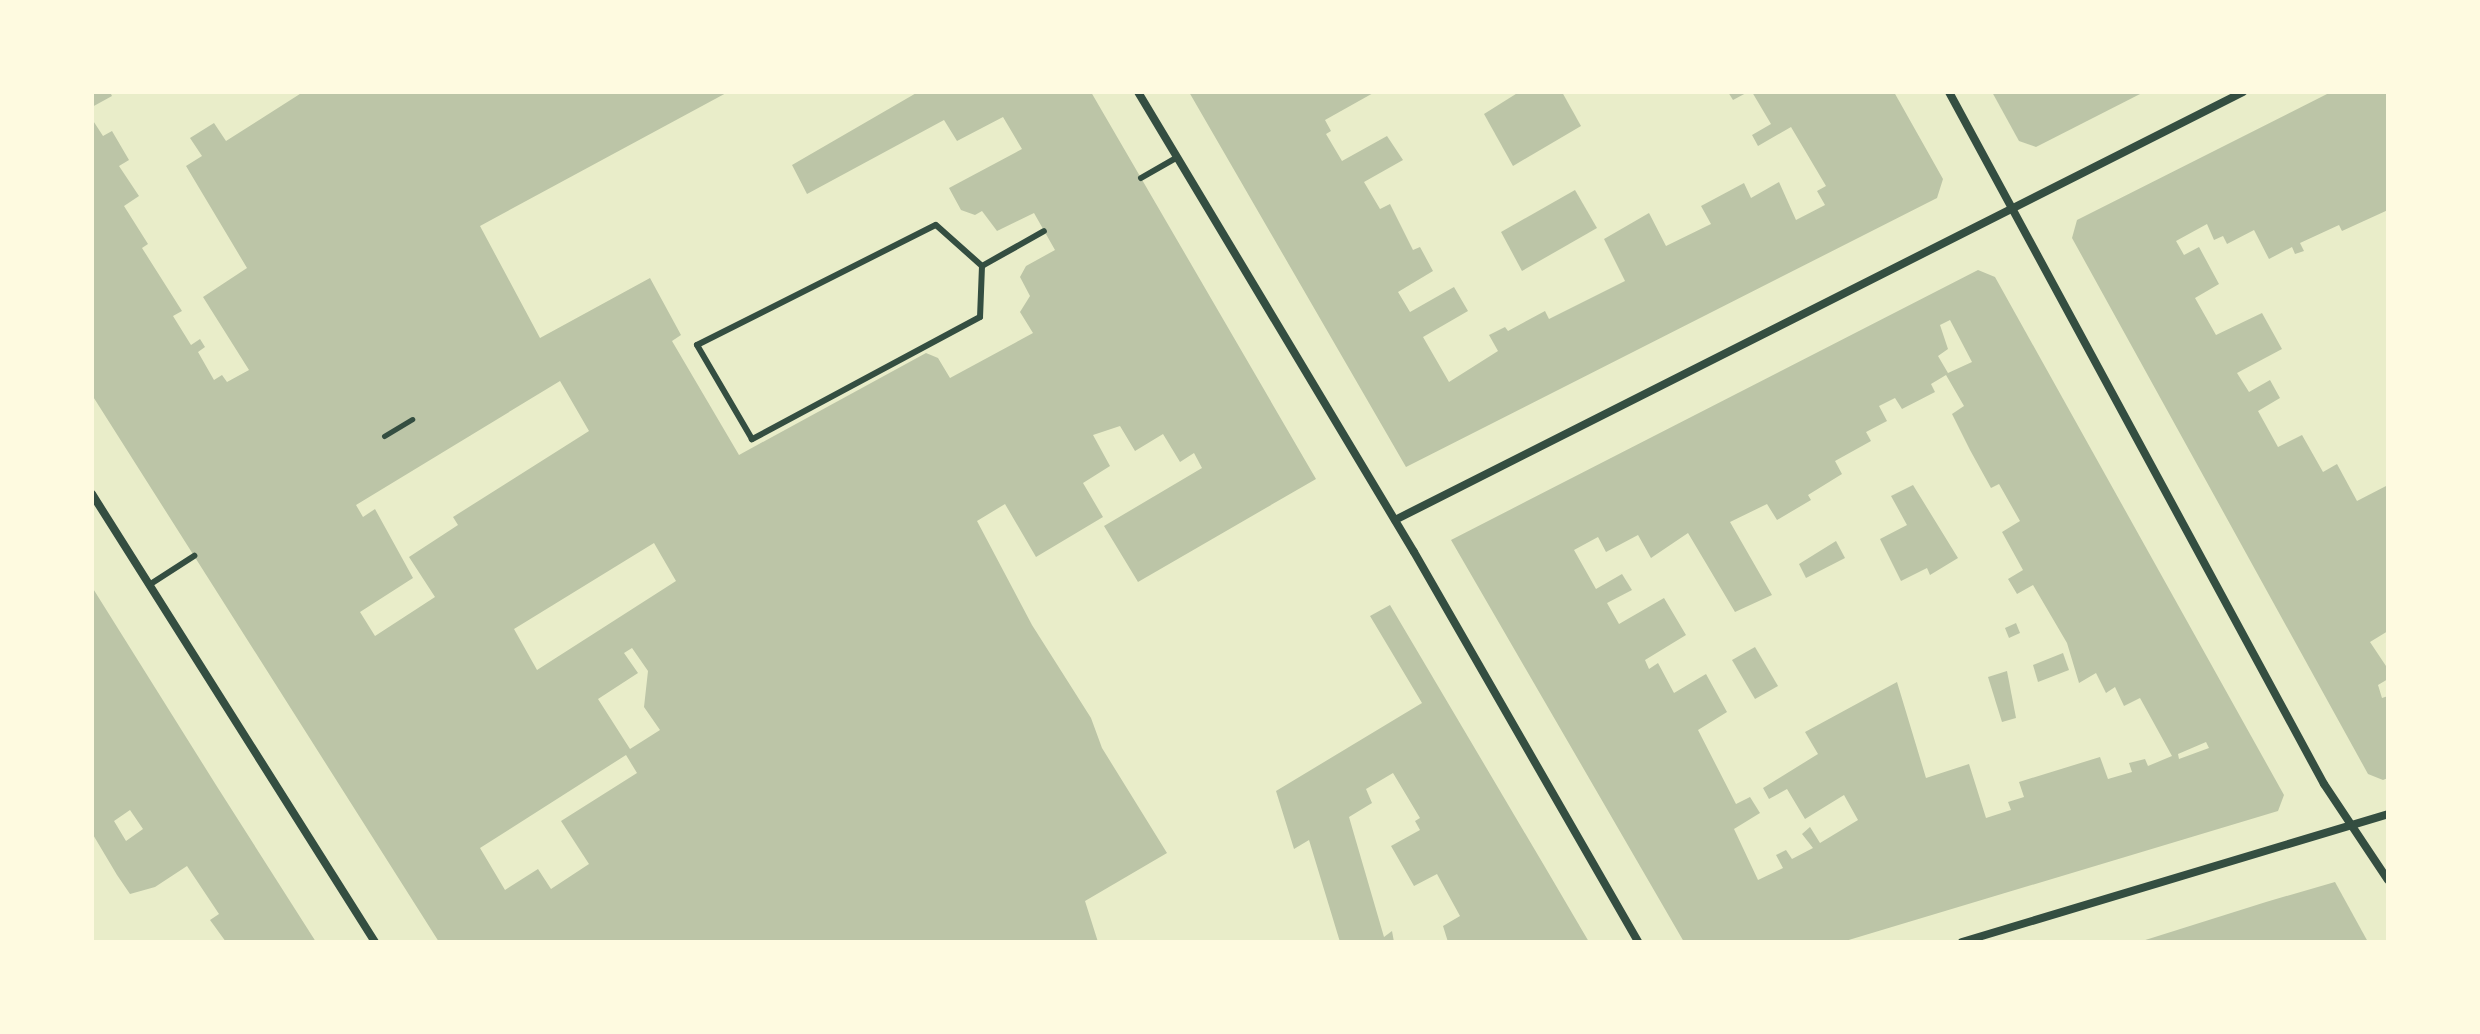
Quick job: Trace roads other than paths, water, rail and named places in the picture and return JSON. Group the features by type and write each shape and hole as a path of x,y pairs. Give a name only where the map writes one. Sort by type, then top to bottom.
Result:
{"street":[{"path":"1138,92 1395,520 1638,942"},
{"path":"1949,92 2324,784 2388,880"},
{"path":"1395,520 2243,92"},
{"path":"92,494 375,942"},
{"path":"1962,942 2388,814"}],"lane":[{"path":"1141,178 1176,158"},
{"path":"936,225 982,266 980,317 752,439 697,345 936,225"},
{"path":"982,266 1044,231"},
{"path":"149,585 194,556"}]}
